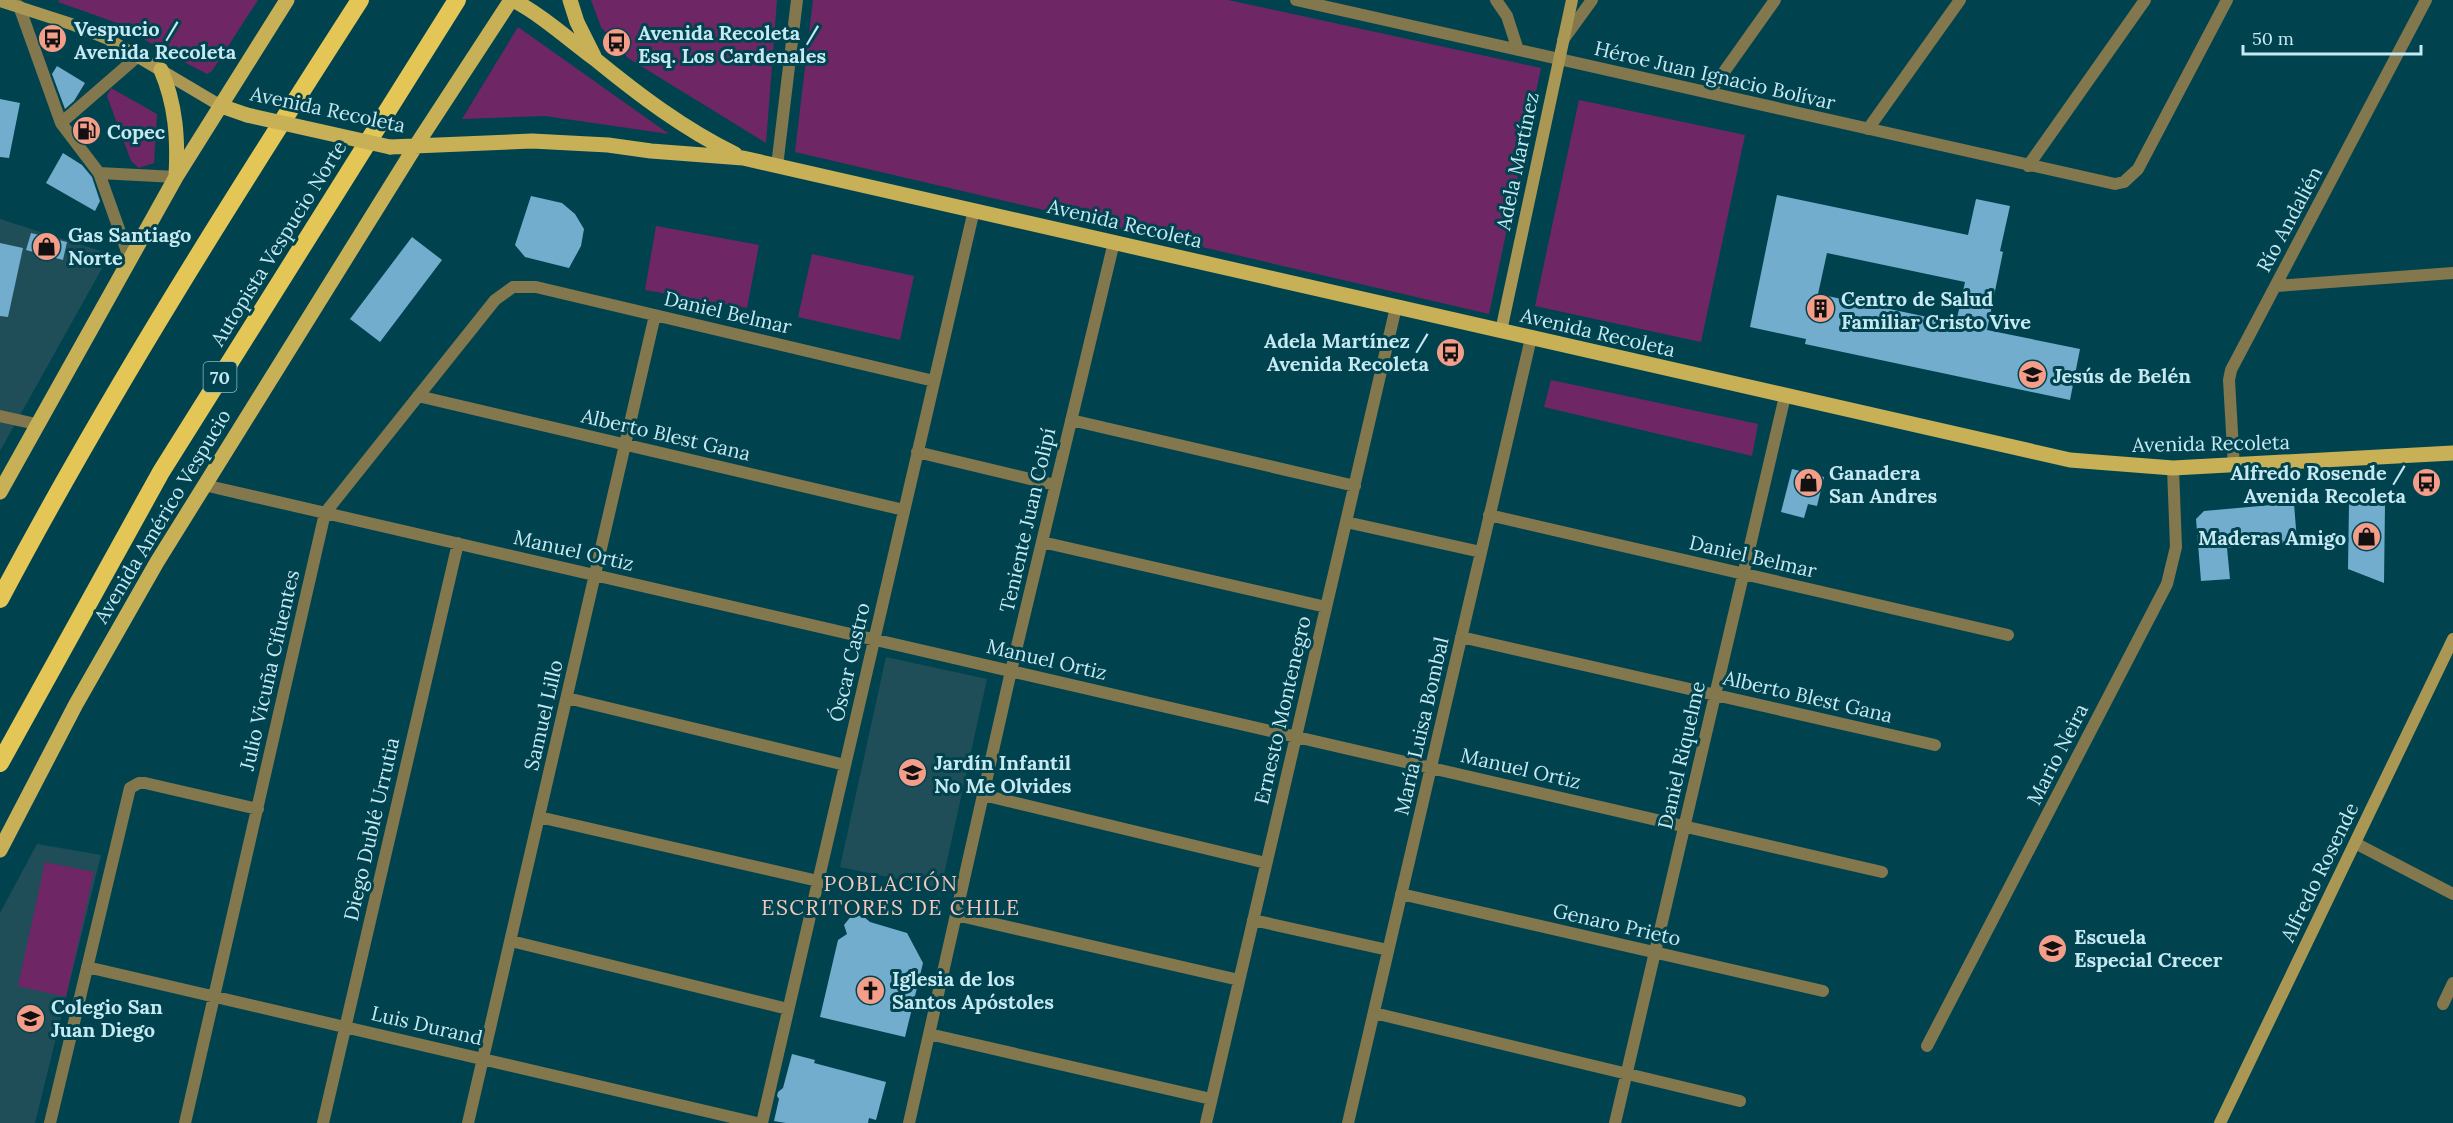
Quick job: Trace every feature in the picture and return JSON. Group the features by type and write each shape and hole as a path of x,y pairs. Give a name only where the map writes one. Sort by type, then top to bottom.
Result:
{"highway":[{"path":"0,599 48,508 222,215 360,0"},
{"name":"Autopista Vespucio Norte","path":"0,763 161,472 457,0"}],"main road":[{"path":"0,492 176,177 287,0"},
{"name":"Avenida Recoleta","path":"512,0 540,16 682,124 705,139 743,158"},
{"name":"Avenida Américo Vespucio","path":"0,850 109,645 204,485 415,147 512,0"},
{"path":"570,0 577,22 597,61"},
{"path":"161,70 168,87 175,118 176,177"},
{"name":"Avenida Recoleta","path":"220,106 247,115 390,147 532,141 743,158 2036,454 2116,465 2173,468 2453,453"}],"street":[{"path":"777,166 797,0"},
{"name":"Héroe Juan Ignacio Bolívar","path":"1296,0 2115,184 2124,182 2138,169 2227,0"},
{"path":"1496,0 1507,16 1518,50"},
{"name":"Adela Martínez","path":"1501,331 1572,0"},
{"path":"1563,40 1592,0"},
{"path":"1709,93 1775,0"},
{"path":"1868,129 1960,0"},
{"path":"2028,165 2145,0"},
{"name":"Río Andalién","path":"2234,466 2229,380 2231,370 2426,0"},
{"name":"Avenida Recoleta","path":"0,1 90,31 220,106"},
{"path":"19,6 61,123 99,173 130,260"},
{"path":"61,123 137,57"},
{"path":"99,173 176,177"},
{"name":"Óscar Castro","path":"759,1123 788,1009 974,210"},
{"name":"Teniente Juan Colipí","path":"909,1123 1011,671 1113,242"},
{"path":"2276,286 2453,273"},
{"name":"Daniel Belmar","path":"513,287 536,287 934,381"},
{"name":"Julio Vicuña Cifuentes","path":"185,1123 325,513 495,300 513,287"},
{"name":"Ernesto Montenegro","path":"1206,1123 1396,307"},
{"name":"Samuel Lillo","path":"468,1123 655,315"},
{"name":"María Luisa Bombal","path":"1348,1123 1531,338"},
{"name":"Alberto Blest Gana","path":"418,396 904,510"},
{"name":"Daniel Riquelme","path":"1615,1123 1785,396"},
{"path":"0,416 36,424"},
{"path":"1071,420 1355,486"},
{"path":"917,452 1055,485"},
{"name":"Mario Neira","path":"1927,1046 2167,584 2176,547 2173,468"},
{"name":"Manuel Ortiz","path":"204,485 1882,872"},
{"name":"Daniel Belmar","path":"1490,515 2008,635"},
{"path":"1346,522 1481,552"},
{"path":"1042,542 1326,607"},
{"name":"Diego Dublé Urrutia","path":"323,1123 458,543"},
{"name":"Alberto Blest Gana","path":"1461,637 1935,745"},
{"name":"Alfredo Rosende","path":"2220,1123 2453,639"},
{"path":"567,698 845,765"},
{"path":"50,1123 128,793 134,785 145,783 258,809"},
{"path":"983,795 1266,863"},
{"path":"539,817 818,881"},
{"path":"2355,843 2453,894"},
{"name":"Genaro Prieto","path":"1401,894 1823,991"},
{"path":"956,915 1239,980"},
{"path":"1253,920 1388,950"},
{"path":"511,940 788,1009"},
{"name":"Luis Durand","path":"87,967 759,1123"},
{"path":"2443,1005 2453,983"},
{"path":"1374,1013 1740,1101"},
{"path":"929,1034 1212,1099"}],"shaded area":[{"path":"59,0 258,0 212,71 207,74 163,51 120,24 58,2"},
{"path":"591,0 777,0 766,143 628,58 601,27"},
{"path":"813,0 1228,0 1541,68 1489,314 795,152"},
{"path":"518,27 669,134 545,116 462,119"},
{"path":"111,88 157,114 154,163 139,168 131,161 107,96"},
{"path":"1579,100 1745,135 1701,342 1535,306"},
{"path":"0,219 110,254 0,451"},
{"path":"656,226 759,245 747,308 645,290"},
{"path":"812,254 914,276 900,340 798,317"},
{"path":"1551,380 1758,424 1752,456 1544,407"},
{"name":"Jardín Infantil No Me Olvides","path":"886,657 987,679 941,888 840,867"},
{"name":"Colegio San Juan Diego","path":"37,844 101,855 35,1123 0,1123 0,913"},
{"path":"45,862 94,872 66,997 18,986"}],"building":[{"path":"57,66 85,83 74,101 65,109 52,74"},
{"path":"0,99 20,103 9,158 0,157"},
{"path":"63,153 82,165 92,177 100,201 95,211 46,183"},
{"name":"Centro de Salud Familiar Cristo Vive","path":"1777,195 1968,235 1976,199 2010,206 1987,330 2080,349 2070,400 1805,344 1806,339 1750,327","holes":["1827,253 1965,282 1956,323 1818,294"]},
{"path":"531,196 562,203 575,214 584,229 581,246 569,268 525,257 515,245"},
{"name":"Gas Santiago Norte","path":"31,233 67,242 63,260 26,250"},
{"path":"412,237 442,260 380,342 350,319"},
{"path":"0,243 23,248 8,317 0,316"},
{"path":"1792,469 1824,477 1817,506 1808,504 1804,518 1781,512"},
{"path":"2294,503 2297,542 2227,548 2230,579 2201,581 2196,519 2204,511"},
{"name":"Maderas Amigo","path":"2349,504 2385,505 2384,583 2348,569"},
{"name":"Iglesia de los Santos Apóstoles","path":"852,915 863,916 870,922 907,933 923,963 905,1037 820,1017 838,940 847,934 844,925"},
{"path":"792,1054 815,1060 814,1063 886,1082 876,1120 869,1118 868,1123 774,1121 779,1099 778,1092 783,1088"}],"place":[{"name":"Vespucio / Avenida Recoleta","path":"53,39"},
{"name":"Avenida Recoleta / Esq. Los Cardenales","path":"617,43"},
{"name":"Copec","path":"86,131"},
{"name":"Gas Santiago Norte","path":"47,246"},
{"name":"Centro de Salud Familiar Cristo Vive","path":"1820,309"},
{"name":"Adela Martínez / Avenida Recoleta","path":"1450,352"},
{"name":"Jesús de Belén","path":"2032,375"},
{"name":"Ganadera San Andres","path":"1808,483"},
{"name":"Alfredo Rosende / Avenida Recoleta","path":"2427,483"},
{"name":"Maderas Amigo","path":"2367,537"},
{"name":"Jardín Infantil No Me Olvides","path":"913,773"},
{"name":"Escuela Especial Crecer","path":"2053,948"},
{"name":"Iglesia de los Santos Apóstoles","path":"871,990"},
{"name":"Colegio San Juan Diego","path":"30,1018"}],"district":[{"name":"POBLACIÓN ESCRITORES DE CHILE","path":"891,895"}]}
